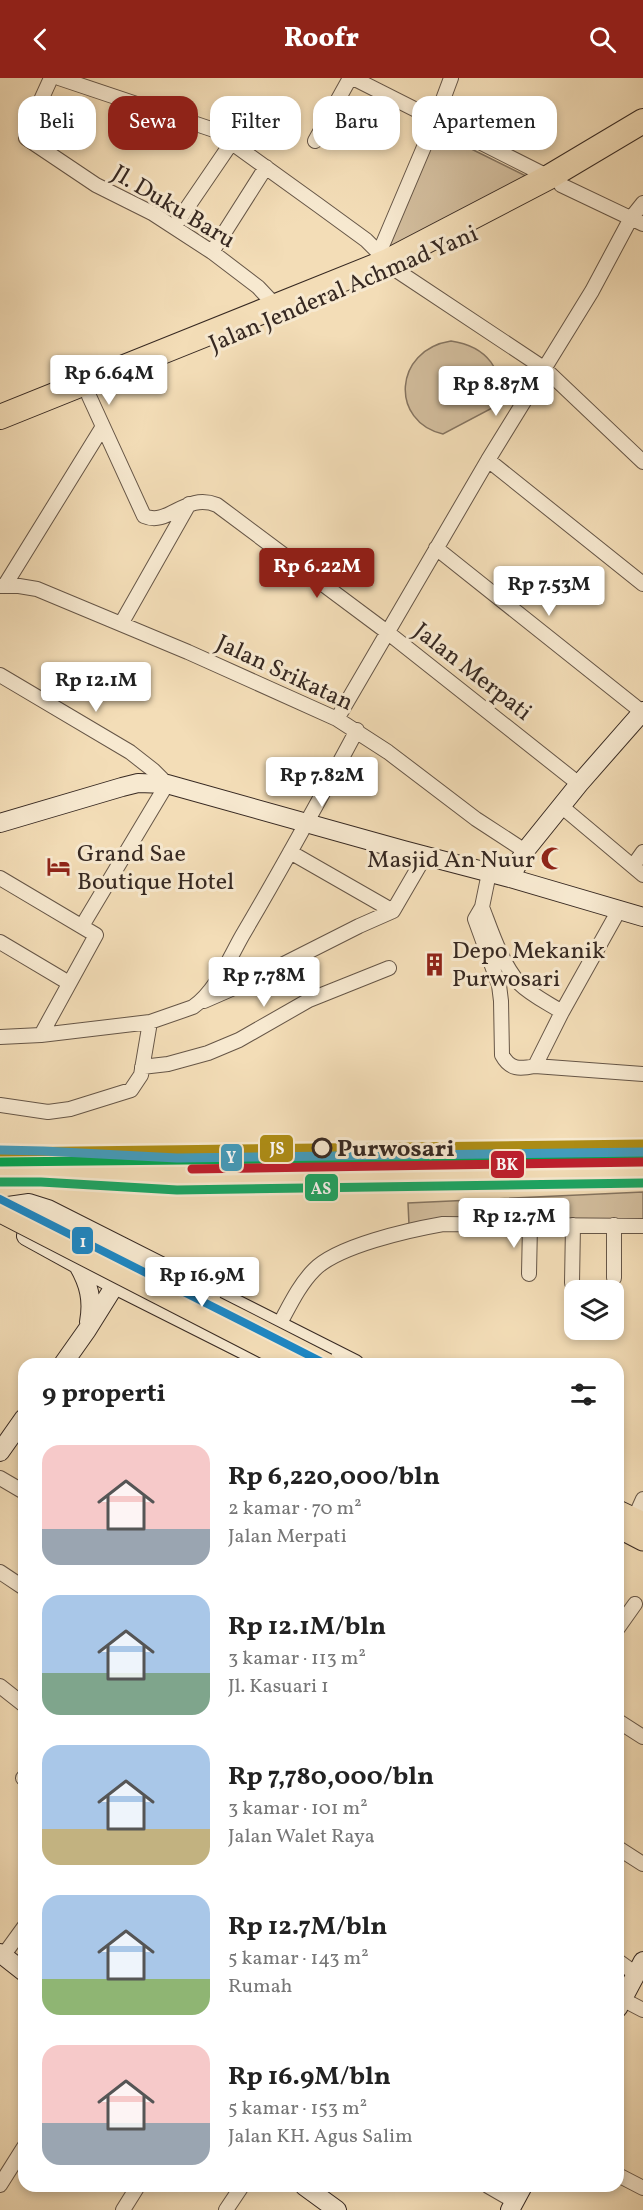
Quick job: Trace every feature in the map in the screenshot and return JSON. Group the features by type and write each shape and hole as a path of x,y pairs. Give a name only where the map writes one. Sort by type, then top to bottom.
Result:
{"highway":[{"name":"Jalan Jenderal Achmad Yani","path":"0,417 268,298 388,261 446,249 555,181 643,121"},
{"name":"Jalan Jenderal Achmad Yani","path":"555,181 643,138"},
{"name":"Jalan Jenderal Achmad Yani","path":"0,431 88,396 388,261"},
{"path":"4,1211 287,1358"}],"main road":[{"path":"510,878 525,851 579,784 643,711"},
{"path":"0,823 130,785 153,782 167,784 643,917"},
{"path":"4,1211 29,1203 48,1209 343,1358"},
{"path":"4,1211 78,1264 260,1358"},
{"path":"4,1211 314,1358"},
{"path":"67,1358 135,1252"},
{"path":"78,1264 91,1295 87,1330"},
{"path":"0,1452 18,1426"},
{"path":"627,1518 643,1540"},
{"path":"2,1954 18,1967"},
{"path":"624,1997 640,1967"},
{"path":"312,2192 337,2210"}],"street":[{"path":"60,78 210,128"},
{"name":"Jl. Duku Baru","path":"60,78 26,133 26,138 90,181 152,213 212,252 268,298"},
{"path":"341,96 351,78 412,109"},
{"path":"444,96 451,78"},
{"path":"174,227 227,150"},
{"path":"243,150 356,233 388,261 545,369 643,462"},
{"path":"388,261 425,150"},
{"path":"493,150 637,221"},
{"path":"212,252 266,167"},
{"path":"338,719 488,460 637,221 643,203"},
{"name":"Jalan Merpati","path":"88,396 144,516 151,519 160,518 189,504 201,501 218,505 387,632 579,784"},
{"path":"2,586 102,428"},
{"path":"488,460 643,584"},
{"path":"121,624 189,504"},
{"path":"436,548 643,711"},
{"name":"Jalan Srikatan","path":"2,586 37,589 338,719 424,778 476,819 525,851"},
{"path":"0,675 130,752 167,784 82,926"},
{"path":"199,1003 210,990 290,852 357,730"},
{"path":"561,806 638,871 643,852"},
{"path":"290,852 393,911"},
{"path":"0,1037 41,1035 150,1022 193,1007 393,911 425,856"},
{"path":"489,873 482,908 475,919 499,985 502,1055 511,1066 521,1068 535,1066 641,1070"},
{"path":"0,878 96,936 41,1035"},
{"path":"482,908 498,948 519,983 562,1012"},
{"path":"535,1066 562,1012 619,910"},
{"path":"0,942 69,983"},
{"path":"142,1067 168,1064 208,1053 239,1040 309,1000 389,968"},
{"path":"0,1105 48,1112 70,1109 131,1089 141,1075 150,1022"},
{"path":"529,1274 530,1225"},
{"path":"572,1280 573,1225"},
{"path":"614,1225 614,1278"},
{"path":"279,1325 312,1272 322,1263 339,1254 378,1240 432,1226 643,1226"},
{"path":"0,1478 18,1488"},
{"path":"627,1518 643,1499"},
{"path":"0,1572 18,1584"},
{"path":"624,1620 635,1604"},
{"path":"0,1686 18,1700"},
{"path":"624,1724 643,1737"},
{"path":"624,1852 643,1864"},
{"path":"2,1954 18,1934"},
{"path":"624,1963 640,1967"},
{"path":"624,2005 643,2010"},
{"path":"0,2185 18,2156"},
{"path":"624,2178 643,2188"},
{"path":"123,2210 134,2192"},
{"path":"226,2210 238,2192"},
{"path":"501,2192 516,2199"}],"shaded area":[{"path":"427,150 473,150 530,178 386,249"},
{"path":"451,341 474,348 491,362 499,381 499,393 496,406 443,434 426,427 414,416 407,402 405,386 409,371 418,358 432,347"},
{"path":"643,1192 643,1221 409,1225 408,1203"}],"transit line":[{"name":"JS","path":"0,1152 643,1144"},
{"name":"Y","path":"0,1150 177,1158 643,1152"},
{"path":"0,1162 643,1155"},
{"name":"BK","path":"192,1169 643,1162"},
{"name":"AS","path":"0,1182 41,1182 177,1190 643,1183"},
{"name":"1","path":"0,1199 314,1358"}],"place":[{"name":"Masjid An Nuur","path":"553,859"},
{"name":"Grand Sae Boutique Hotel","path":"59,867"},
{"name":"Depo Mekanik Purwosari","path":"434,964"},
{"name":"Purwosari","path":"322,1148"}]}
